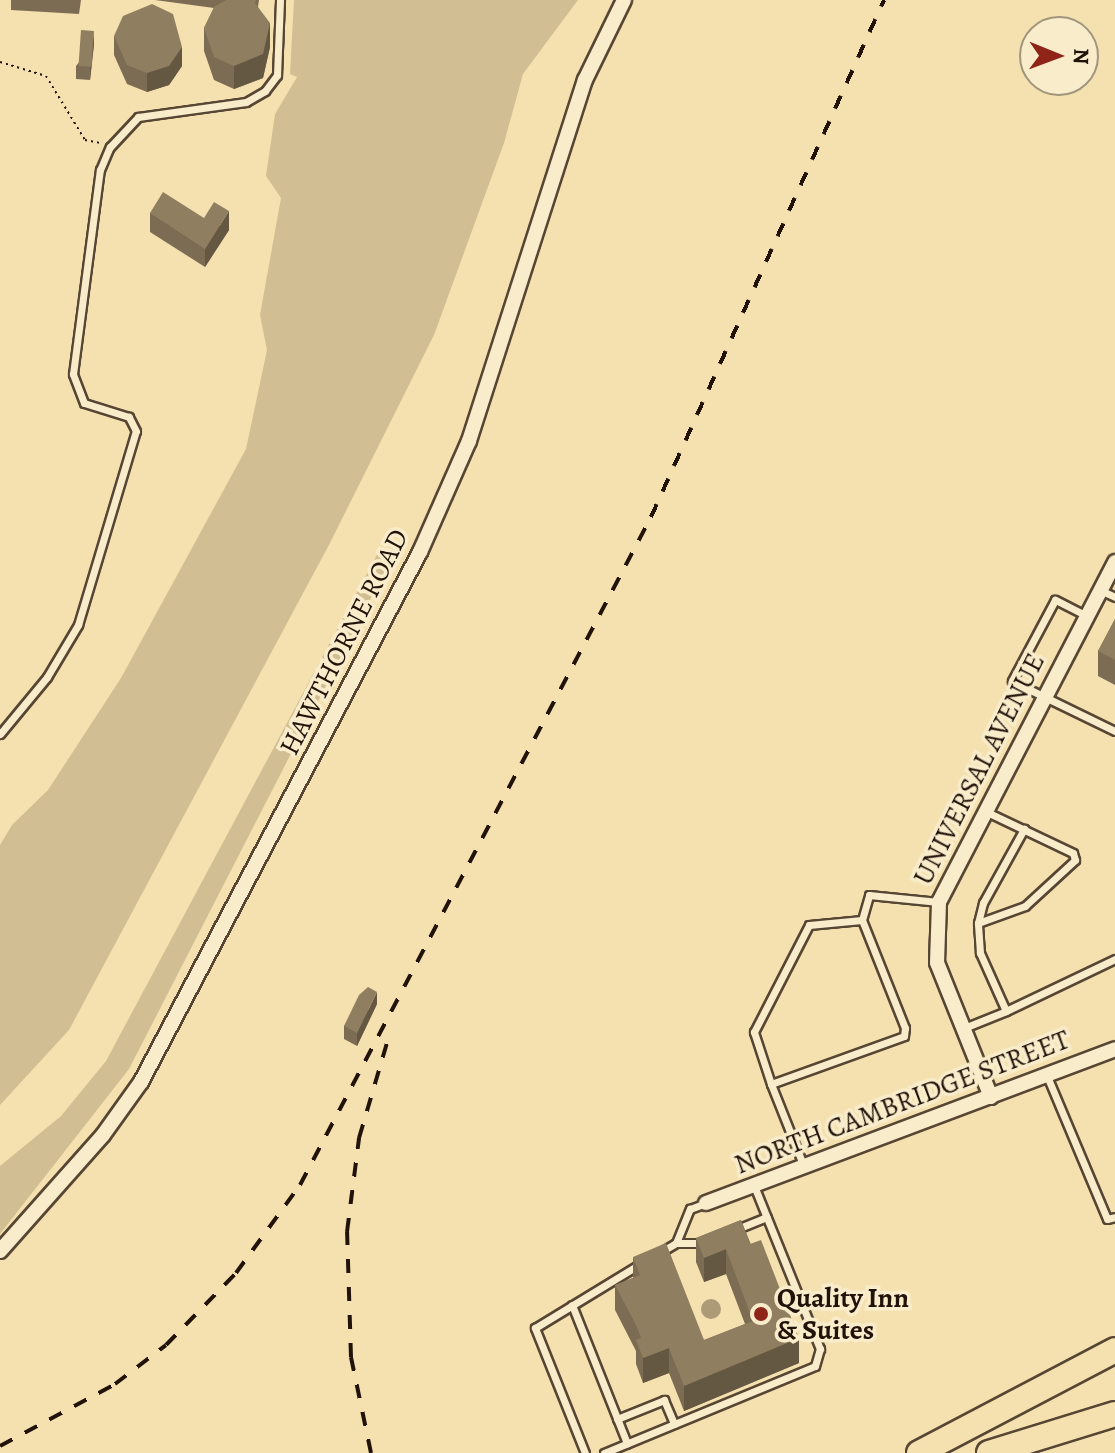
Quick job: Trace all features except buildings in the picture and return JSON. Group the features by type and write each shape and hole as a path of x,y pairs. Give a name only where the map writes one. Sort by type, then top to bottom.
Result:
{"highway":[{"path":"919,1453 1115,1350"},
{"path":"989,1453 1115,1414"}],"street":[{"name":"HAWTHORNE ROAD","path":"0,1251 103,1135 141,1082 420,552 469,441 585,80 624,0"},
{"name":"UNIVERSAL AVENUE","path":"991,1097 937,963 939,902 1115,562"},
{"name":"NORTH CAMBRIDGE STREET","path":"706,1203 1115,1049"}],"lane":[{"path":"0,734 47,677 78,625 136,431 129,417 84,403 73,374 93,202 110,147 138,117 246,102 265,91 277,75 280,0"},
{"path":"1100,590 1115,597"},
{"path":"1087,616 1055,600 1012,681 1115,731"},
{"path":"978,923 1025,906 1075,860 1073,853 985,811"},
{"path":"1006,1011 980,953 978,923 983,903 1024,829"},
{"path":"771,1084 904,1036 905,1028 862,920 869,895 939,902"},
{"path":"804,1167 754,1032 809,925 862,920"},
{"path":"963,1028 1115,959"},
{"path":"1047,1076 1107,1219 1115,1217"},
{"path":"604,1453 815,1366 820,1349 754,1186"},
{"path":"676,1243 690,1209 706,1203"},
{"path":"724,1234 767,1217"},
{"path":"585,1453 535,1328 676,1243 702,1243"},
{"path":"572,1305 627,1443"},
{"path":"617,1419 664,1400 674,1424"}],"path":[{"path":"0,62 46,76 85,140 110,147"}],"shaded area":[{"path":"294,0 578,0 523,74 504,143 434,335 330,543 69,1030 0,1105 0,845 12,825 48,790 121,678 246,449 267,350 260,315 281,198 266,176 275,114 297,77 290,74"},
{"path":"378,553 391,559 129,1069 0,1234 0,1166 61,1116 106,1061"},
{"path":"711,1299 718,1302 721,1309 718,1316 711,1319 704,1316 701,1309 704,1302"}],"railway":[{"path":"0,1446 115,1384 166,1345 236,1273 300,1185 651,517 884,0"},
{"path":"371,1453 351,1357 347,1232 359,1138 387,1043"}],"place":[{"name":"Quality Inn & Suites","path":"761,1314"}]}
